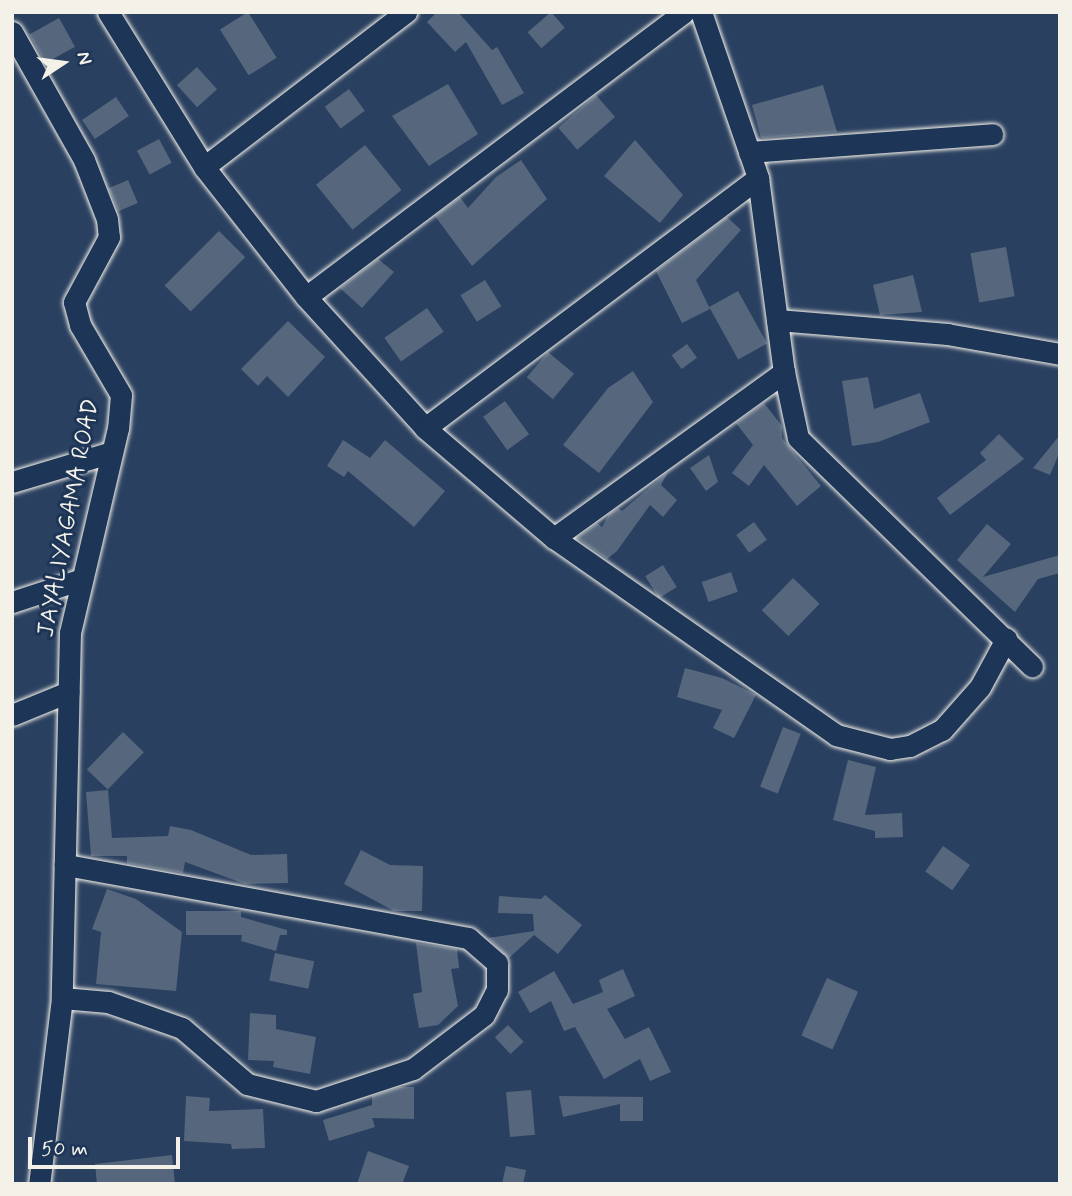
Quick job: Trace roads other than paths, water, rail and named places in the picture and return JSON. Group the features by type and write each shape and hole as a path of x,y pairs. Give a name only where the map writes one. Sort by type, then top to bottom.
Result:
{"street":[{"path":"108,12 205,167 306,297 425,428 554,538 836,735 890,749 910,746 942,730 980,687 1006,639"},
{"path":"205,167 406,12"},
{"path":"306,297 684,12"},
{"path":"701,12 758,178 784,372 799,438 1032,666"},
{"name":"JAYALIYAGAMA ROAD","path":"12,32 85,160 107,219 109,237 74,302 80,325 121,396 112,452 69,632 62,998 39,1184"},
{"path":"749,152 992,134"},
{"path":"425,428 758,178"},
{"path":"777,320 947,334 1060,354"},
{"path":"554,538 784,372"},
{"path":"12,482 112,452"},
{"path":"12,602 82,579"},
{"path":"12,715 68,692"},
{"path":"62,998 108,1002 182,1028 208,1055 247,1084 316,1101 414,1069 484,1015 496,990 496,963 468,938 65,865"}]}
